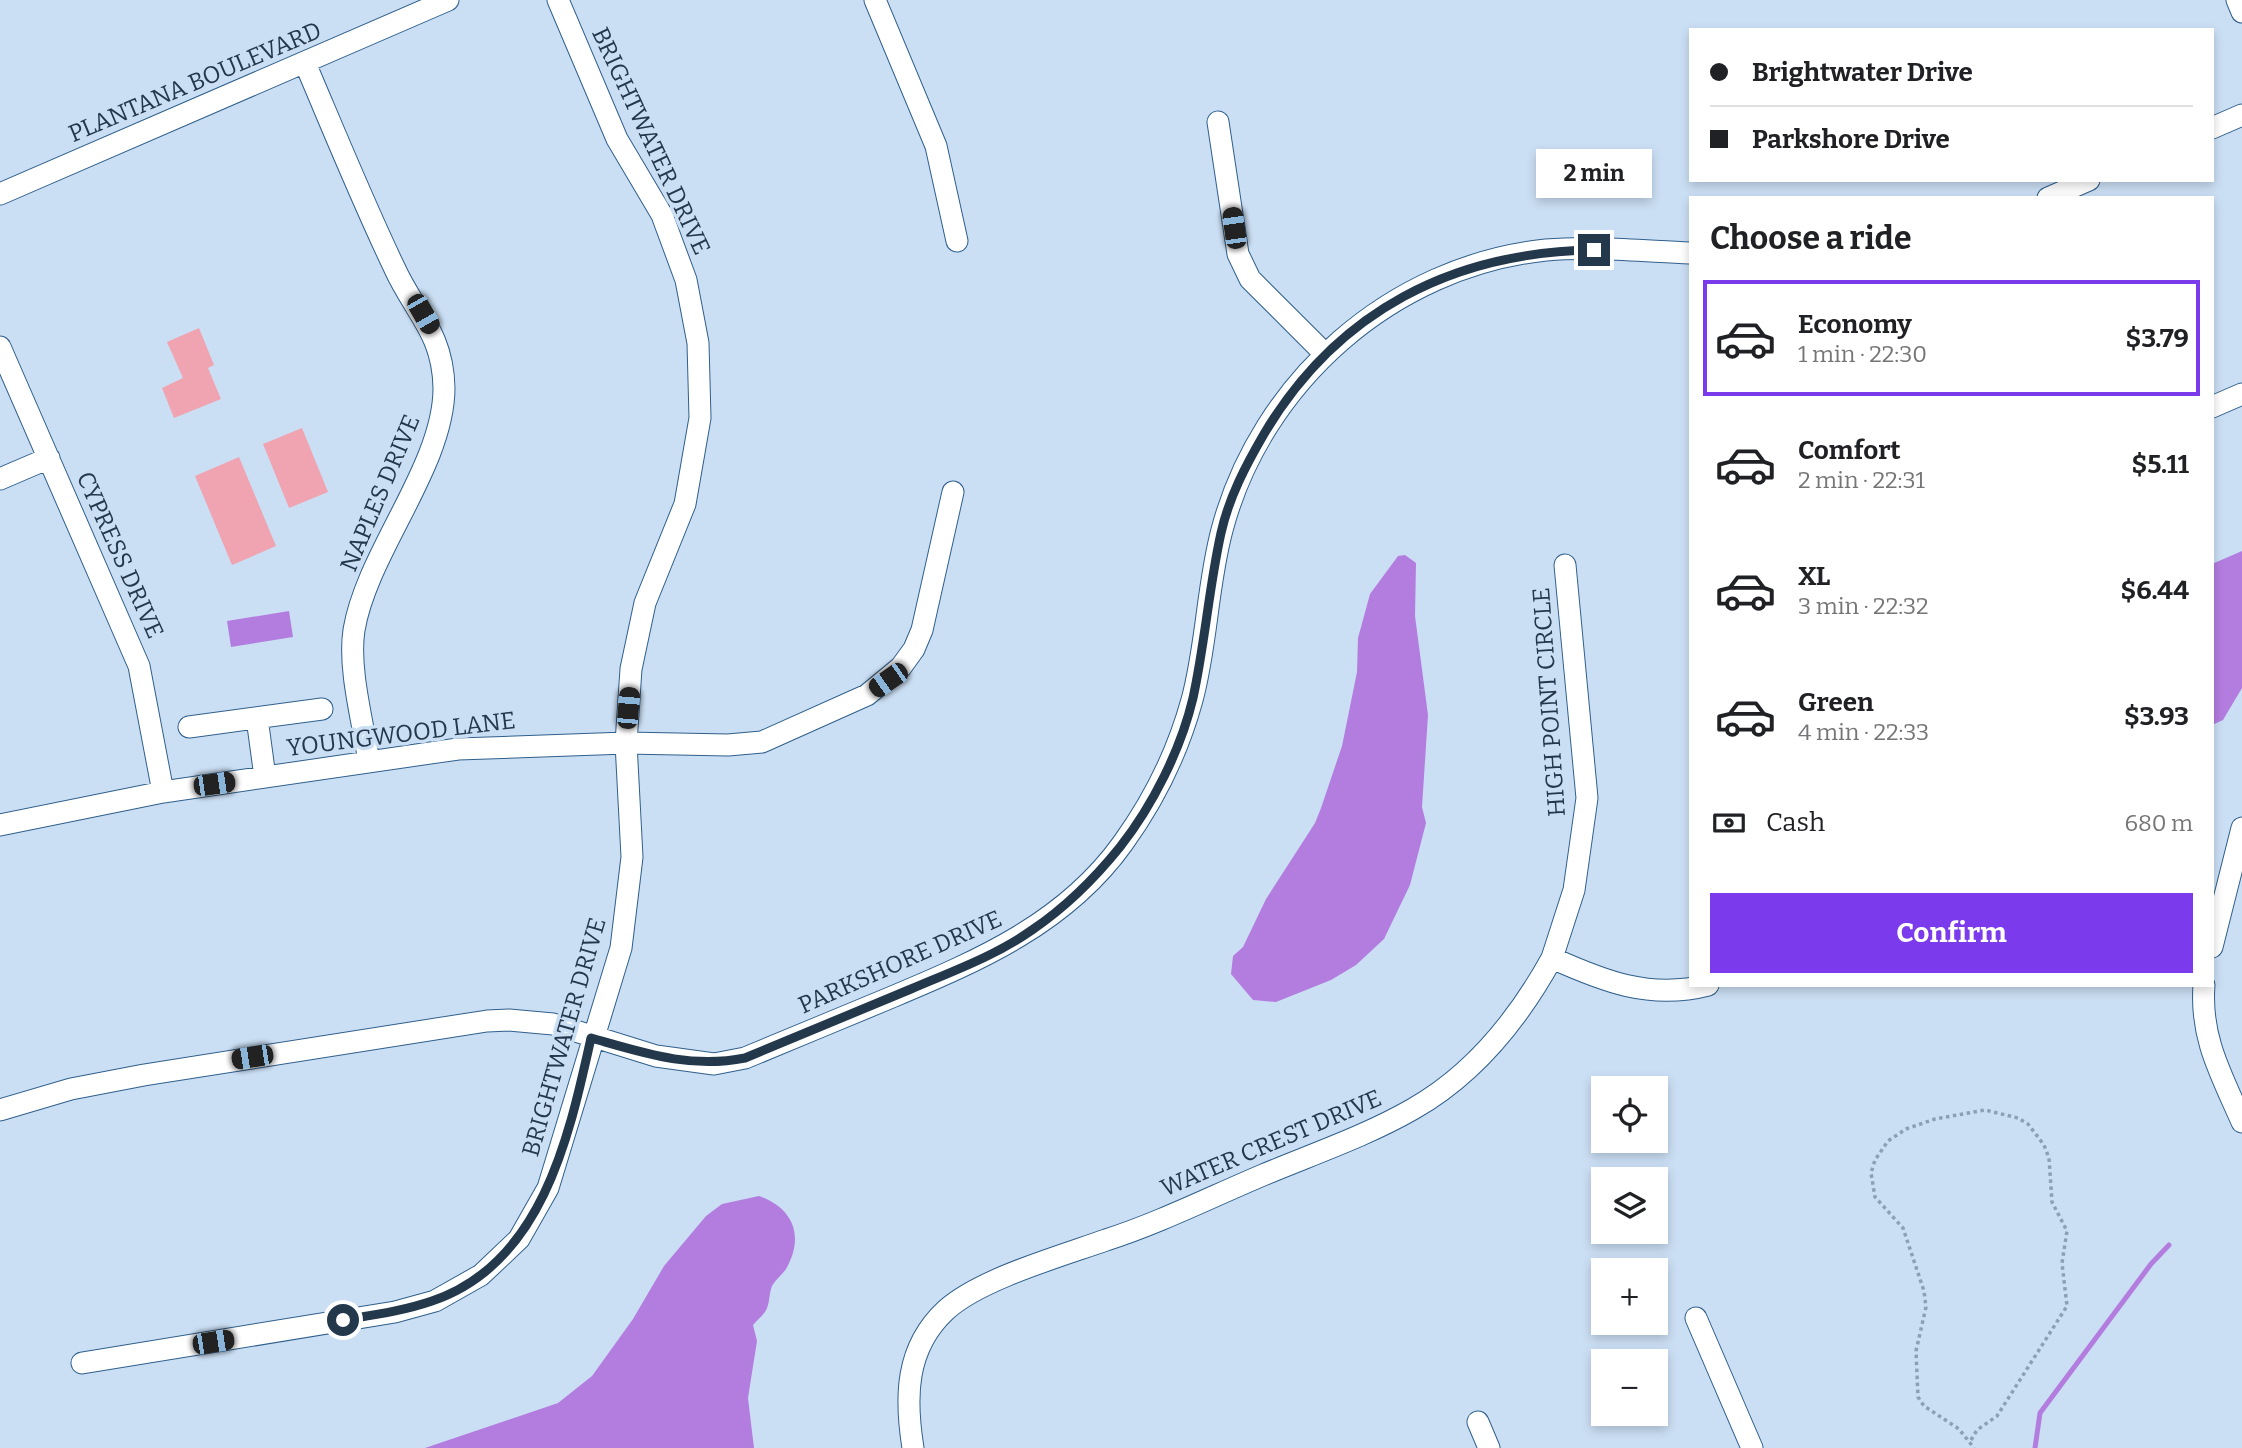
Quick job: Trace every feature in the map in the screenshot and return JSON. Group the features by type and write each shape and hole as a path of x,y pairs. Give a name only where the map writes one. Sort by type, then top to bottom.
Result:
{"street":[{"name":"PLANTANA BOULEVARD","path":"0,194 448,0"},
{"name":"BRIGHTWATER DRIVE","path":"82,1363 395,1312 435,1301 481,1275 519,1239 548,1188 578,1095 591,1038 621,948 632,857 626,743 636,635 645,604 685,504 700,418 698,343 687,280 662,215 617,139 558,0"},
{"path":"875,0 936,146 957,241"},
{"path":"2237,0 2242,12"},
{"name":"NAPLES DRIVE","path":"305,63 394,269 430,327 442,365 444,386 438,428 378,564 355,629 353,651 369,762"},
{"path":"2214,127 2242,116"},
{"path":"1218,122 1238,254 1251,279 1324,354"},
{"path":"2053,196 2084,182"},
{"name":"PARKSHORE DRIVE","path":"0,1110 71,1089 144,1075 488,1021 535,1021 656,1056 714,1064 745,1058 984,958 1033,930 1086,887 1123,843 1165,775 1192,700 1221,531 1242,471 1286,396 1324,354 1370,316 1426,283 1488,263 1545,250 1689,253"},
{"name":"CYPRESS DRIVE","path":"0,347 139,666 163,792"},
{"path":"2214,406 2242,394"},
{"path":"0,479 49,458"},
{"name":"YOUNGWOOD LANE","path":"0,825 163,792 458,749 626,743 729,745 762,742 867,695 888,680 914,649 922,630 953,492"},
{"name":"HIGH POINT CIRCLE","path":"1552,958 1574,890 1587,798 1565,565"},
{"path":"189,727 322,709"},
{"path":"257,718 265,776"},
{"path":"2214,939 2242,828"},
{"path":"1552,958 1606,982 1646,991 1696,987"},
{"name":"WATER CREST DRIVE","path":"913,1448 907,1410 909,1377 926,1333 945,1311 984,1287 1201,1201 1416,1107 1487,1050 1538,984 1552,958"},
{"path":"2204,987 2202,1015 2209,1042 2242,1122"},
{"path":"1696,1318 1752,1448"},
{"path":"1478,1422 1489,1448"}],"path":[{"path":"1970,1440 1977,1430 1997,1416 2067,1306 2062,1263 2067,1231 2052,1202 2049,1158 2045,1145 2038,1134 2018,1118 1984,1110 1935,1119 1906,1129 1888,1141 1871,1173 1875,1197 1903,1227 1924,1291 1926,1307 1916,1351 1918,1397 1924,1406 1970,1440 1974,1448"}],"shaded area":[{"path":"199,328 214,365 208,368 221,399 174,418 162,388 183,378 167,342"},
{"path":"302,428 328,492 289,508 263,444"},
{"path":"239,457 276,546 232,565 195,476"},
{"path":"2242,551 2242,688 2223,720 2214,724 2214,563"},
{"path":"1405,555 1416,563 1415,616 1428,715 1422,807 1426,823 1410,885 1384,939 1356,965 1331,980 1276,1002 1253,1000 1231,974 1233,956 1243,947 1266,899 1315,823 1342,746 1357,672 1358,638 1370,594 1398,556"},
{"path":"289,611 293,637 231,647 227,621"},
{"path":"759,1196 771,1201 787,1216 795,1235 795,1245 786,1269 772,1286 766,1310 753,1325 757,1341 748,1398 754,1448 425,1448 558,1403 592,1376 633,1319 664,1266 706,1216 722,1204"}],"waterway":[{"path":"2035,1448 2040,1413 2151,1264 2169,1245"}],"route":[{"path":"343,1320 395,1312 435,1301 481,1275 519,1239 548,1188 578,1095 591,1038 656,1056 714,1064 745,1058 984,958 1033,930 1086,887 1123,843 1165,775 1192,700 1221,531 1242,471 1286,396 1324,354 1370,316 1426,283 1488,263 1545,250 1594,250"}]}
